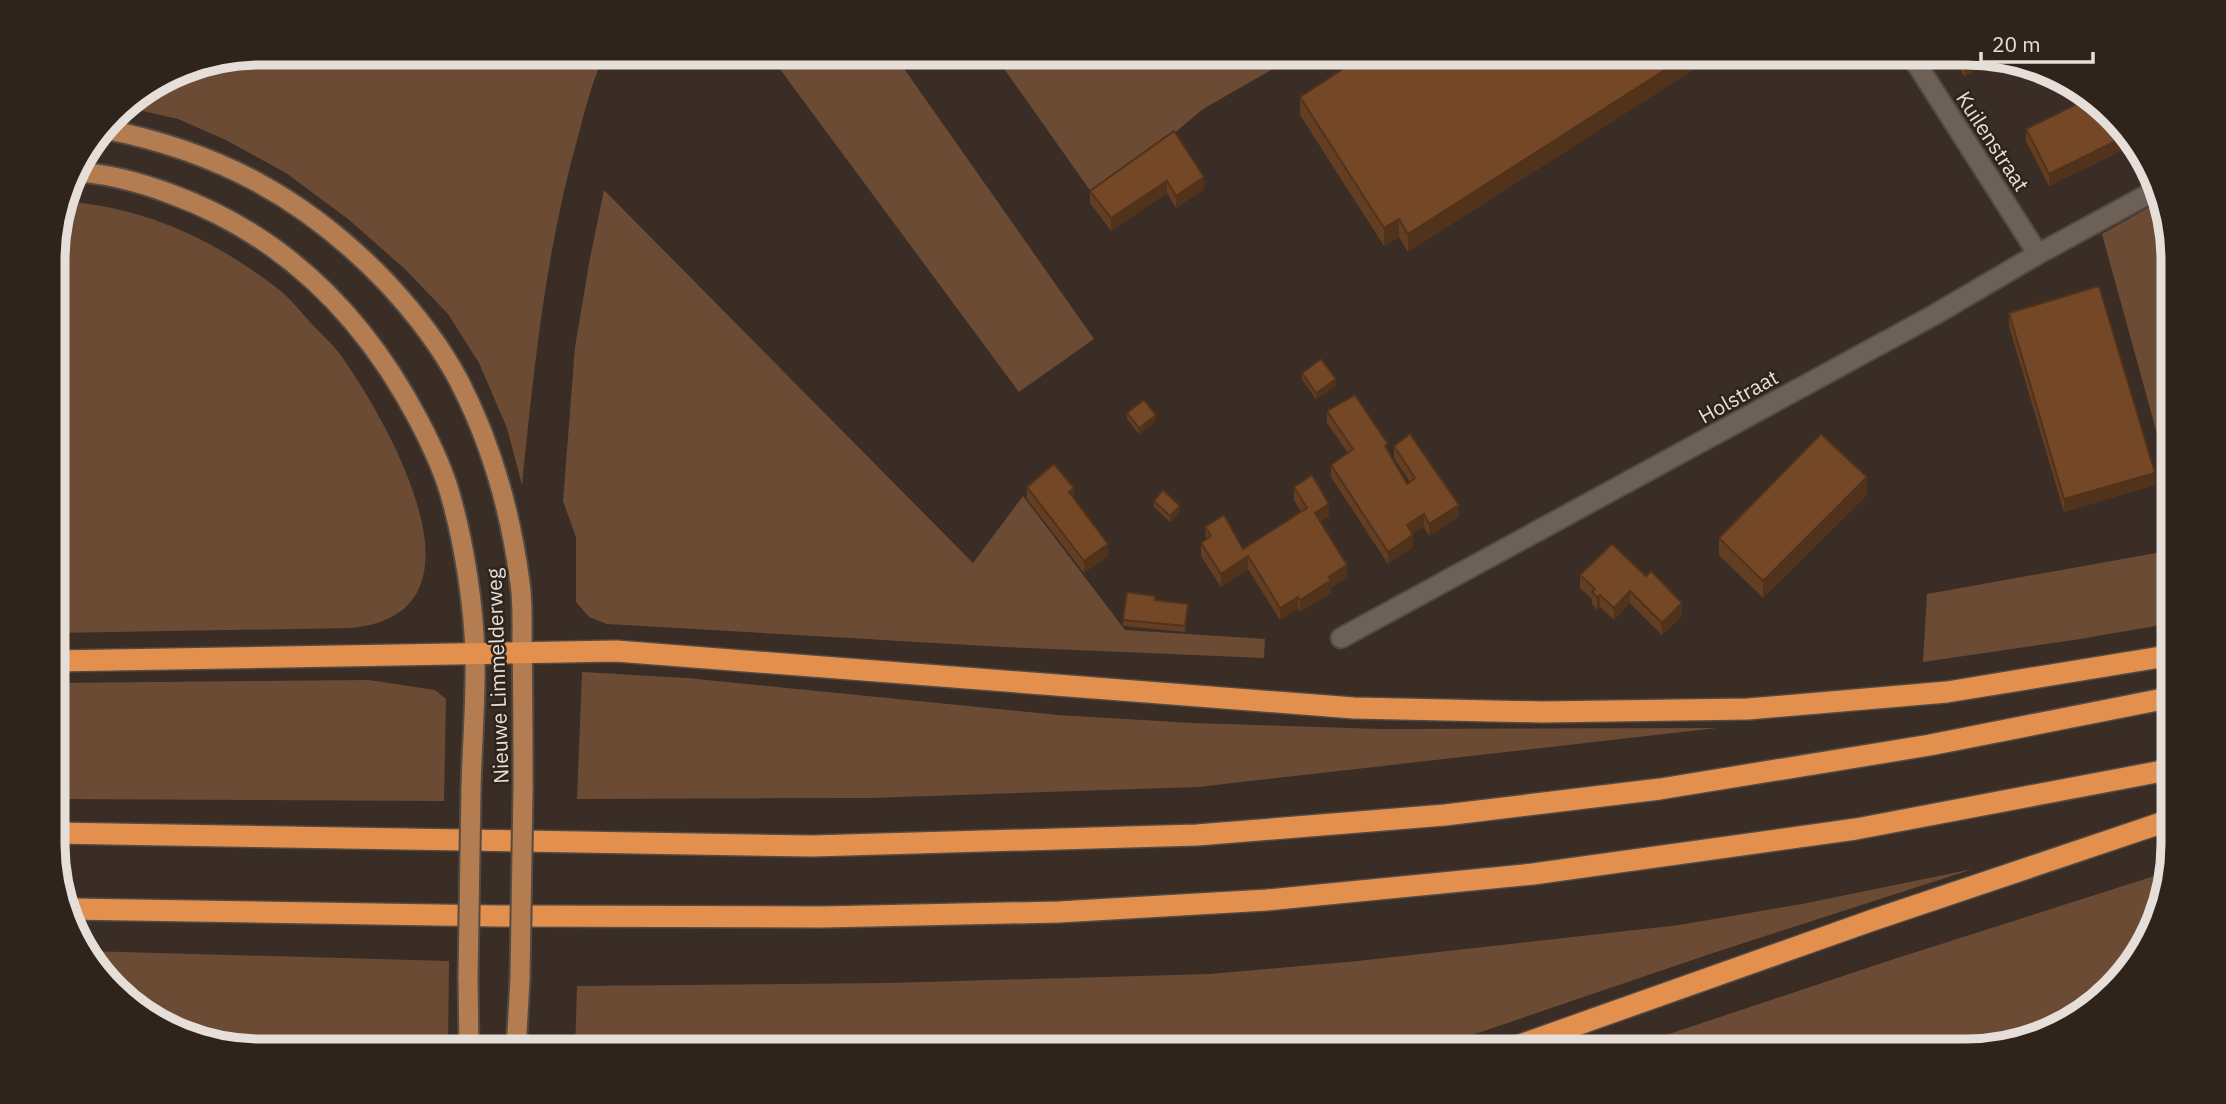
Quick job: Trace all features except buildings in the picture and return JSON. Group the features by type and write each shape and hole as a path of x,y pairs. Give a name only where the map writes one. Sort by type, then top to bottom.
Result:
{"highway":[{"path":"65,661 616,652 1354,708 1542,712 1748,709 1947,692 2161,657"},
{"path":"65,833 811,846 1197,835 1431,817 1660,789 1930,745 2161,699"},
{"path":"76,909 512,916 823,917 1059,912 1267,900 1533,874 1856,830 2161,771"},
{"path":"1537,1039 1849,928 2161,823"}],"main road":[{"name":"Nieuwe Limmelderweg","path":"114,131 189,150 285,197 363,258 404,302 435,341 458,380 488,448 509,520 521,586 523,789 517,1039"},
{"name":"Nieuwe Limmelderweg","path":"85,174 124,179 177,196 215,213 268,243 334,299 391,371 427,437 450,492 467,577 475,655 469,1039"}],"street":[{"name":"Kuilenstraat","path":"1917,65 2038,254"},
{"name":"Holstraat","path":"1341,638 1934,315 2149,193"}],"shaded area":[{"path":"600,65 587,103 558,220 537,352 522,485 507,428 479,363 448,314 405,269 348,219 286,173 226,140 178,119 136,109 162,91 185,80 234,66"},
{"path":"777,65 901,65 1094,339 1019,392"},
{"path":"1001,65 1279,65 1203,109 1096,199"},
{"path":"604,190 973,563 1023,496 1125,630 1265,639 1264,658 1004,647 607,624 589,617 576,602 576,537 563,501 575,347"},
{"path":"74,202 151,219 203,241 253,270 290,300 339,353 358,380 394,446 410,484 422,522 426,557 419,588 401,611 377,623 351,628 65,633 65,247"},
{"path":"2153,205 2160,234 2161,260 2161,448 2102,234"},
{"path":"2161,552 2161,625 1923,662 1927,594"},
{"path":"582,672 687,678 1058,715 1193,723 1381,729 1717,728 1198,787 870,798 577,799"},
{"path":"369,680 435,690 446,699 444,801 65,799 65,683"},
{"path":"1973,869 1460,1039 575,1039 577,986 888,983 1210,974 1358,961 1679,925 1802,904"},
{"path":"2159,875 2151,907 2141,931 2113,973 2075,1006 2029,1029 1979,1039 1654,1039"},
{"path":"97,951 449,961 448,1039 247,1039 222,1036 173,1019 131,991"}]}
